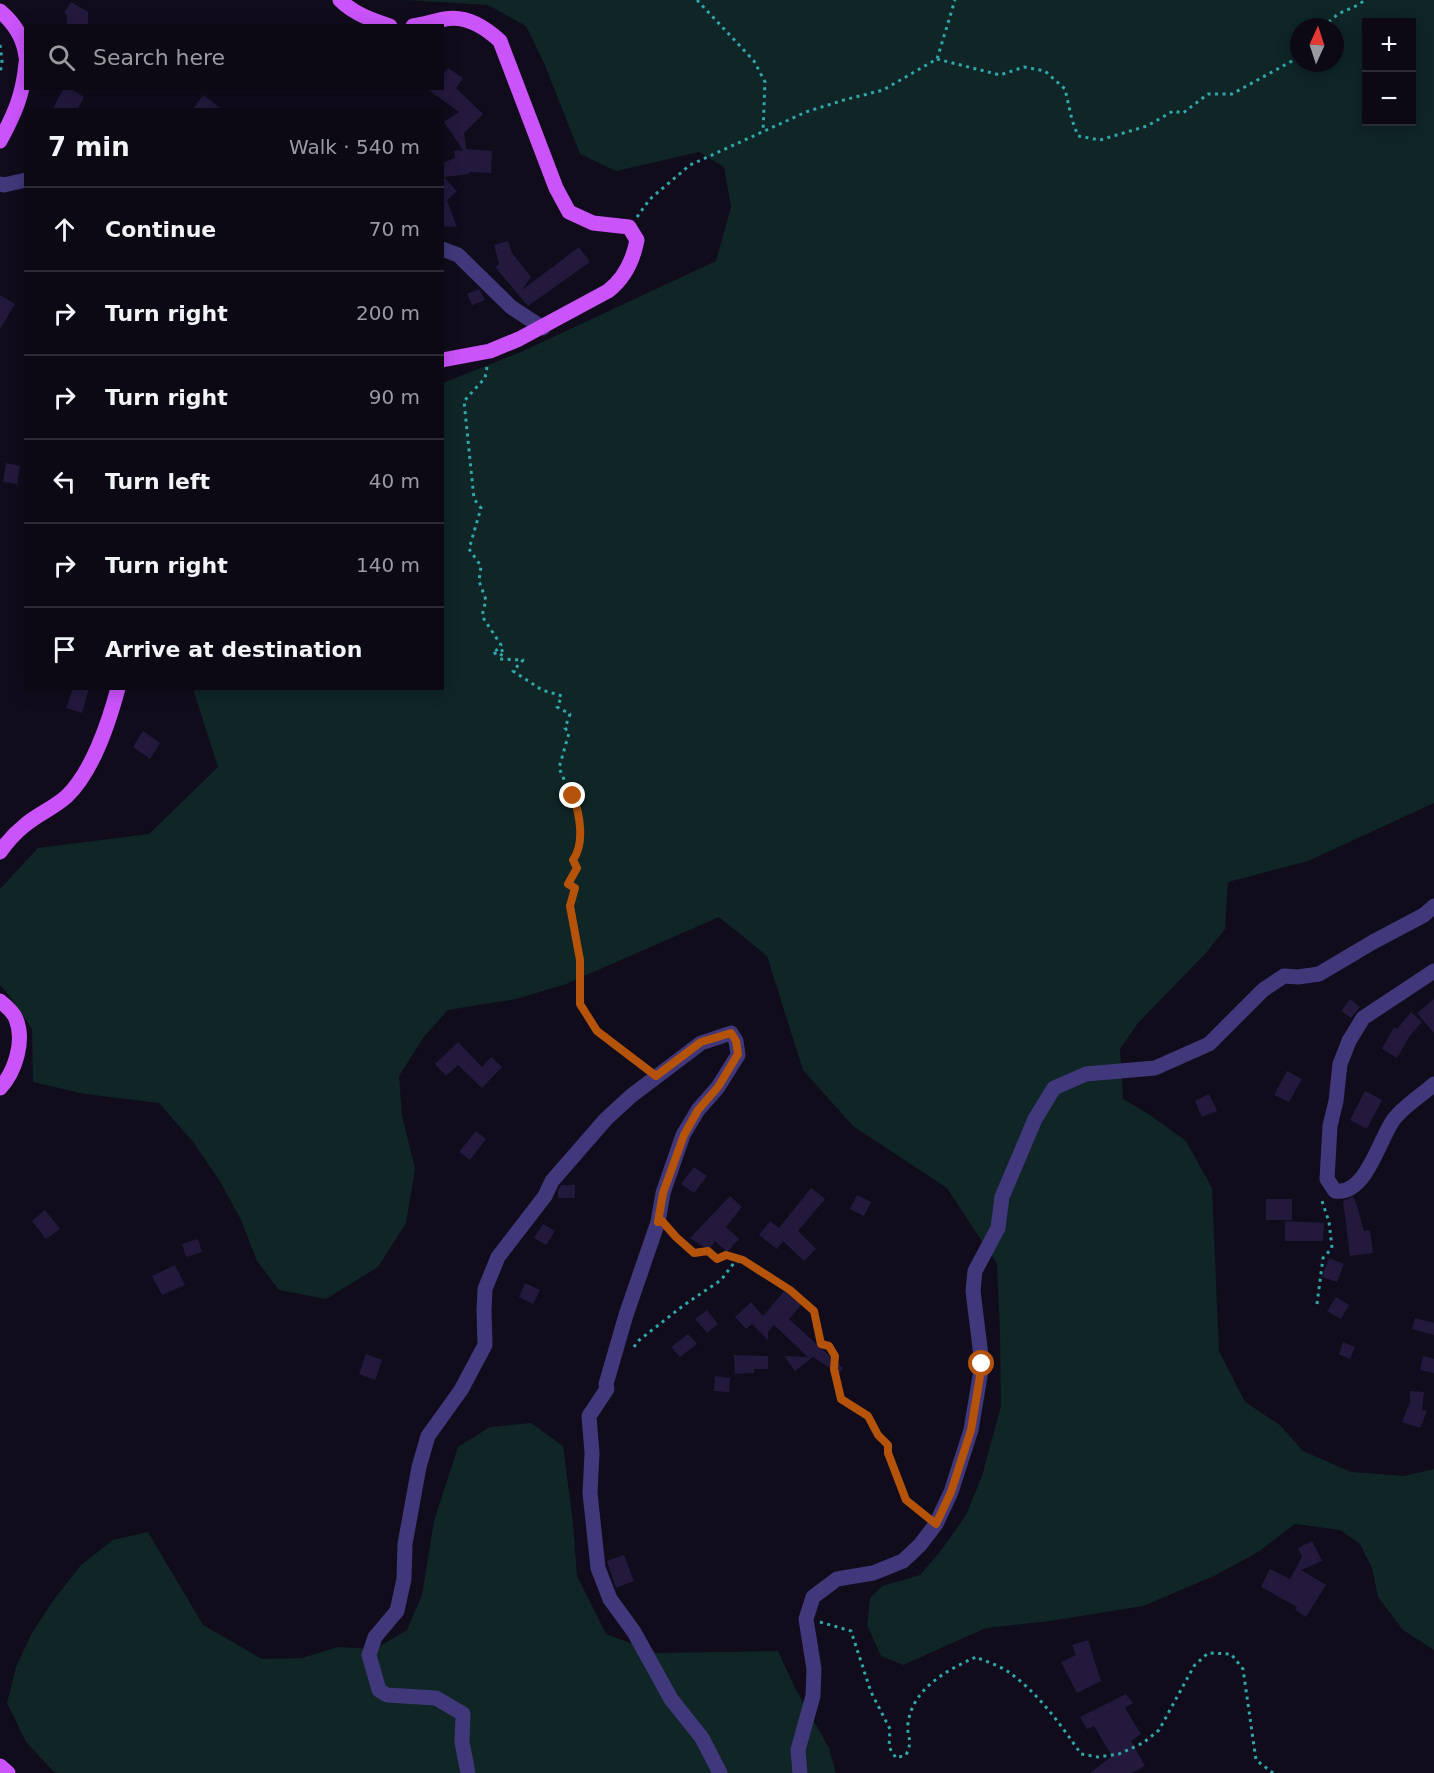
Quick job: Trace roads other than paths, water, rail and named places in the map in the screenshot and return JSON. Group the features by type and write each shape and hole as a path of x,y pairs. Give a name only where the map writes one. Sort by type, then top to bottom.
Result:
{"main road":[{"path":"340,0 369,20 383,24"},
{"path":"0,11 13,23 24,48"},
{"path":"422,24 448,18 461,18 487,28 500,41 556,188 569,212 593,223 629,227 637,240 634,258 619,283 608,291 543,328 490,351 444,360"},
{"path":"0,141 17,110 24,86"},
{"path":"0,852 11,837 26,824 55,806 80,781 96,751 117,690"},
{"path":"0,1001 16,1019 19,1041 17,1058 0,1088"},
{"path":"0,1766 8,1773"}],"street":[{"path":"0,184 24,180"},
{"path":"444,250 458,255 511,306 543,328"},
{"path":"800,1773 798,1750 813,1696 814,1669 806,1619 813,1597 837,1579 873,1573 903,1561 920,1545 936,1524 951,1492 971,1430 982,1364 973,1291 975,1271 998,1228 1002,1197 1027,1143 1035,1119 1054,1088 1086,1074 1155,1068 1209,1044 1263,990 1284,976 1319,975 1373,942 1424,915 1434,906"},
{"path":"1434,971 1363,1018 1349,1041 1340,1064 1336,1101 1330,1126 1328,1179 1335,1191 1343,1193 1352,1190 1365,1174 1395,1118 1434,1084"},
{"path":"468,1773 462,1742 463,1714 436,1698 387,1695 379,1690 369,1655 375,1637 397,1611 404,1579 405,1544 419,1467 428,1436 461,1390 485,1345 483,1310 485,1289 498,1257 545,1196 552,1181 606,1119 631,1096 701,1042 731,1033 736,1041 738,1054 718,1087 698,1110 684,1135 663,1193 658,1222 626,1315 606,1383 607,1389 589,1416 592,1453 590,1493 598,1568 610,1599 634,1632 671,1699 702,1738 720,1773"}]}
